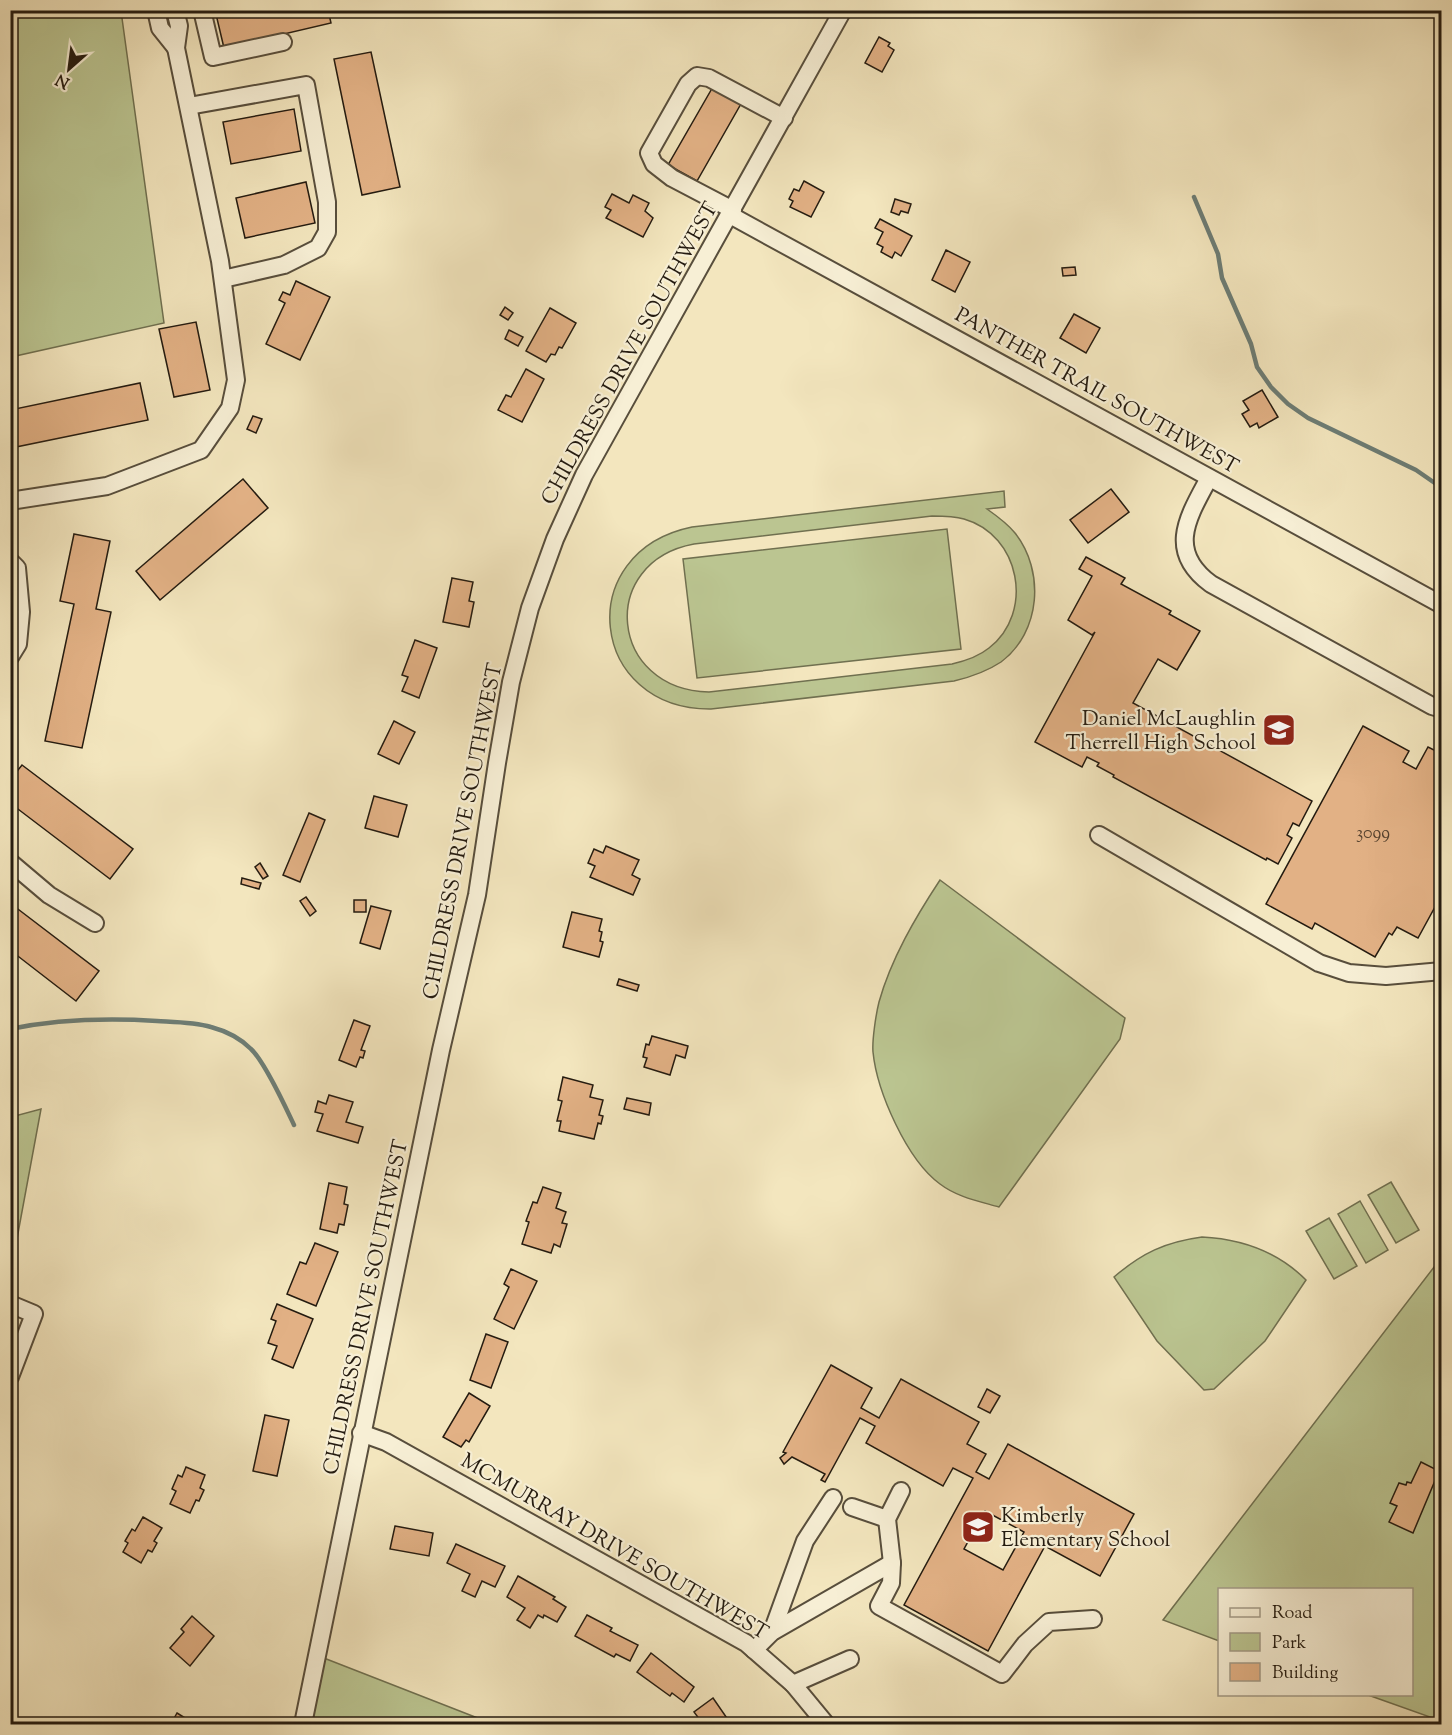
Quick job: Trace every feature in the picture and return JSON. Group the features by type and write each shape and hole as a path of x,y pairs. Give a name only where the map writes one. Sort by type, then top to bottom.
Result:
{"street":[{"path":"156,10 160,28 176,48"},
{"path":"10,501 107,486 201,450 230,408 237,380 218,242 176,48 178,26 175,10"},
{"path":"202,10 213,57 283,42"},
{"name":"CHILDRESS DRIVE SOUTHWEST","path":"303,1725 441,1050 477,895 511,682 530,608 555,539 584,475 843,10"},
{"name":"PANTHER TRAIL SOUTHWEST","path":"784,118 709,78 698,76 688,84 649,153 654,164 672,178 731,213 1442,605"},
{"path":"189,106 306,85 327,202 327,232 318,248 284,265 223,279"},
{"path":"1209,478 1188,516 1184,531 1184,548 1201,577 1432,706 1442,709"},
{"path":"10,561 17,568 21,612 18,644 10,657"},
{"path":"1099,835 1319,963 1349,974 1386,976 1442,971"},
{"path":"10,862 49,895 95,923"},
{"path":"10,1304 34,1314 14,1358 10,1377"},
{"name":"MCMURRAY DRIVE SOUTHWEST","path":"361,1433 386,1442 746,1643 793,1684 826,1725"},
{"path":"901,1491 887,1519 892,1563 891,1583 879,1606 1002,1674 1025,1644 1049,1622 1093,1618"},
{"path":"772,1632 805,1541 833,1498"},
{"path":"852,1507 887,1519"},
{"path":"754,1650 772,1632 892,1563"},
{"path":"793,1684 850,1659"}],"green space":[{"path":"10,11 121,11 164,323 11,357"},
{"path":"1004,491 1005,507 987,509 1012,529 1025,548 1034,583 1031,618 1024,635 1001,662 978,674 954,681 711,709 670,702 640,684 619,658 610,628 613,596 627,566 653,542 692,527","holes":["932,516 960,518 983,528 998,541 1009,557 1015,576 1016,596 1012,615 1003,633 989,648 976,656 952,664 709,692 676,686 651,671 635,649 628,624 630,598 641,574 663,555 694,544"]},
{"path":"947,529 961,649 697,678 683,559"},
{"path":"940,880 1125,1018 1120,1039 999,1207 953,1192 940,1184 916,1159 887,1105 873,1052 878,1007 890,970 905,939"},
{"path":"41,1109 11,1271 11,1117"},
{"path":"1391,1182 1419,1230 1396,1243 1368,1195"},
{"path":"1360,1201 1388,1250 1366,1263 1338,1214"},
{"path":"1329,1218 1357,1266 1334,1279 1306,1231"},
{"path":"1202,1237 1231,1240 1258,1248 1283,1261 1306,1280 1265,1341 1214,1389 1204,1390 1157,1341 1114,1277 1134,1261 1155,1250 1177,1242"},
{"path":"1441,1258 1441,1721 1371,1696 1413,1696 1413,1588 1218,1588 1218,1641 1163,1620"},
{"path":"311,1653 493,1724 299,1724"}],"building":[{"path":"215,10 328,10 331,23 224,48"},
{"path":"879,37 890,43 888,46 894,50 882,72 865,63"},
{"path":"371,52 400,187 362,195 334,59"},
{"path":"714,85 742,102 697,181 668,165"},
{"path":"294,109 301,151 231,164 223,122"},
{"path":"804,181 824,192 811,217 790,207 793,201 789,199 794,189 799,191"},
{"path":"306,182 315,223 245,238 236,198"},
{"path":"612,194 629,203 633,195 649,203 645,211 653,218 643,237 606,218 611,210 605,207"},
{"path":"895,199 911,204 908,213 901,211 899,215 891,212"},
{"path":"880,219 912,236 901,256 895,252 892,258 881,252 883,247 877,244 883,232 875,228"},
{"path":"946,250 970,262 955,292 932,280"},
{"path":"1075,267 1076,275 1063,276 1062,268"},
{"path":"296,281 330,297 300,360 266,344 285,303 279,300 283,292 290,295"},
{"path":"505,307 513,313 508,320 500,315"},
{"path":"550,308 576,323 562,348 559,347 555,355 551,354 546,362 526,351"},
{"path":"1074,314 1100,328 1086,353 1060,338"},
{"path":"196,322 210,390 174,397 159,329"},
{"path":"509,330 523,337 518,346 505,339"},
{"path":"526,369 544,379 522,422 498,410 506,395 511,397"},
{"path":"140,383 148,420 11,448 10,410"},
{"path":"1262,390 1278,417 1259,428 1257,423 1250,427 1242,414 1249,410 1243,401"},
{"path":"253,416 262,419 256,433 247,429"},
{"path":"243,479 268,508 160,600 136,571"},
{"path":"1111,489 1129,512 1088,543 1070,520"},
{"path":"74,534 110,541 96,609 111,612 82,748 45,741 74,604 60,601"},
{"path":"1086,557 1125,578 1121,584 1171,611 1169,614 1200,631 1177,670 1158,659 1133,703 1312,801 1299,826 1293,823 1287,835 1292,838 1278,864 1267,858 1266,860 1113,777 1114,775 1097,766 1099,763 1087,757 1082,767 1035,742 1095,632 1092,635 1068,620 1092,576 1079,569"},
{"path":"452,578 473,582 469,601 474,602 469,627 443,622"},
{"path":"415,640 437,648 419,698 402,691 408,677 402,675"},
{"path":"394,721 415,732 399,764 378,754"},
{"path":"1363,726 1409,751 1403,762 1416,769 1428,747 1442,754 1442,894 1418,938 1397,927 1392,935 1389,933 1375,957 1315,923 1312,929 1266,904"},
{"path":"22,765 133,849 110,879 10,803 10,780"},
{"path":"374,796 407,805 398,837 365,828"},
{"path":"309,813 325,820 300,882 283,875"},
{"path":"606,846 639,860 632,875 640,879 633,895 590,877 595,866 588,863 594,849 603,853"},
{"path":"260,863 268,876 263,879 255,867"},
{"path":"242,878 261,883 259,889 241,884"},
{"path":"306,897 316,911 310,916 300,901"},
{"path":"354,900 366,900 366,912 354,912"},
{"path":"10,903 99,971 76,1001 10,950"},
{"path":"371,906 391,911 380,949 360,943"},
{"path":"572,912 602,919 599,931 602,932 600,941 603,942 599,957 563,947"},
{"path":"619,979 639,985 637,991 617,985"},
{"path":"354,1020 370,1026 361,1050 365,1051 363,1058 360,1057 356,1067 339,1060"},
{"path":"652,1036 688,1046 685,1058 676,1055 670,1075 644,1067 647,1058 643,1057 646,1044 649,1045"},
{"path":"563,1077 593,1085 590,1097 603,1100 599,1115 603,1116 601,1124 598,1123 594,1139 559,1131 561,1121 557,1121 562,1101 558,1100"},
{"path":"329,1095 353,1102 346,1122 363,1127 358,1143 317,1131 323,1114 315,1112 318,1101 326,1104"},
{"path":"627,1098 651,1103 649,1115 624,1109"},
{"path":"329,1183 347,1187 344,1204 348,1205 344,1225 339,1224 337,1233 320,1229"},
{"path":"543,1187 561,1193 556,1208 566,1212 562,1223 567,1224 560,1247 554,1244 551,1253 522,1244 529,1222 526,1221 533,1202 537,1203"},
{"path":"315,1243 338,1252 316,1306 287,1294 300,1262 306,1264"},
{"path":"511,1269 537,1281 514,1329 494,1319 509,1287 504,1284"},
{"path":"277,1304 313,1319 293,1368 272,1359 277,1346 268,1343 276,1321 271,1319"},
{"path":"486,1334 508,1342 491,1388 470,1380"},
{"path":"831,1365 872,1388 861,1408 879,1418 901,1379 979,1422 967,1444 986,1454 976,1472 989,1479 1008,1444 1134,1514 1100,1576 1045,1546 988,1651 904,1605 973,1478 953,1468 943,1486 866,1443 875,1426 860,1418 825,1482 821,1480 825,1474 792,1457 784,1464 780,1458 786,1453 783,1452","holes":["985,1511 1024,1532 1003,1570 964,1549"]},
{"path":"987,1389 1000,1396 990,1413 978,1407"},
{"path":"469,1393 490,1406 469,1442 466,1440 461,1447 443,1437"},
{"path":"265,1415 289,1420 277,1476 253,1471"},
{"path":"1421,1462 1439,1471 1413,1533 1389,1522 1397,1506 1390,1503 1399,1483 1406,1485 1407,1482 1411,1483"},
{"path":"186,1467 205,1475 200,1488 204,1490 190,1513 170,1504 176,1491 172,1489 178,1475 182,1477"},
{"path":"143,1517 162,1528 154,1541 157,1543 152,1552 148,1550 141,1563 123,1552 128,1543 125,1541 132,1529 135,1531"},
{"path":"395,1526 433,1533 429,1556 390,1549"},
{"path":"456,1544 505,1566 495,1587 482,1581 475,1597 462,1591 470,1574 447,1563"},
{"path":"518,1576 555,1597 553,1599 566,1607 557,1622 544,1615 543,1618 538,1615 530,1628 517,1620 525,1608 507,1597"},
{"path":"587,1615 612,1628 610,1631 638,1645 630,1661 616,1654 614,1657 575,1636"},
{"path":"192,1616 214,1636 190,1666 170,1648 184,1632 181,1629"},
{"path":"651,1653 694,1687 684,1702 672,1693 670,1696 637,1672"},
{"path":"713,1698 731,1724 703,1724 694,1712"},
{"path":"177,1713 193,1723 171,1724"}],"waterway":[{"path":"1194,197 1218,254 1222,278 1251,344 1257,367 1271,387 1288,404 1308,418 1416,470 1442,488"},
{"path":"10,1029 65,1021 102,1020 184,1022 217,1029 237,1038 256,1055 294,1125"}],"place":[{"name":"Daniel McLaughlin Therrell High School","path":"1279,730"},
{"name":"Kimberly Elementary School","path":"978,1527"}]}
